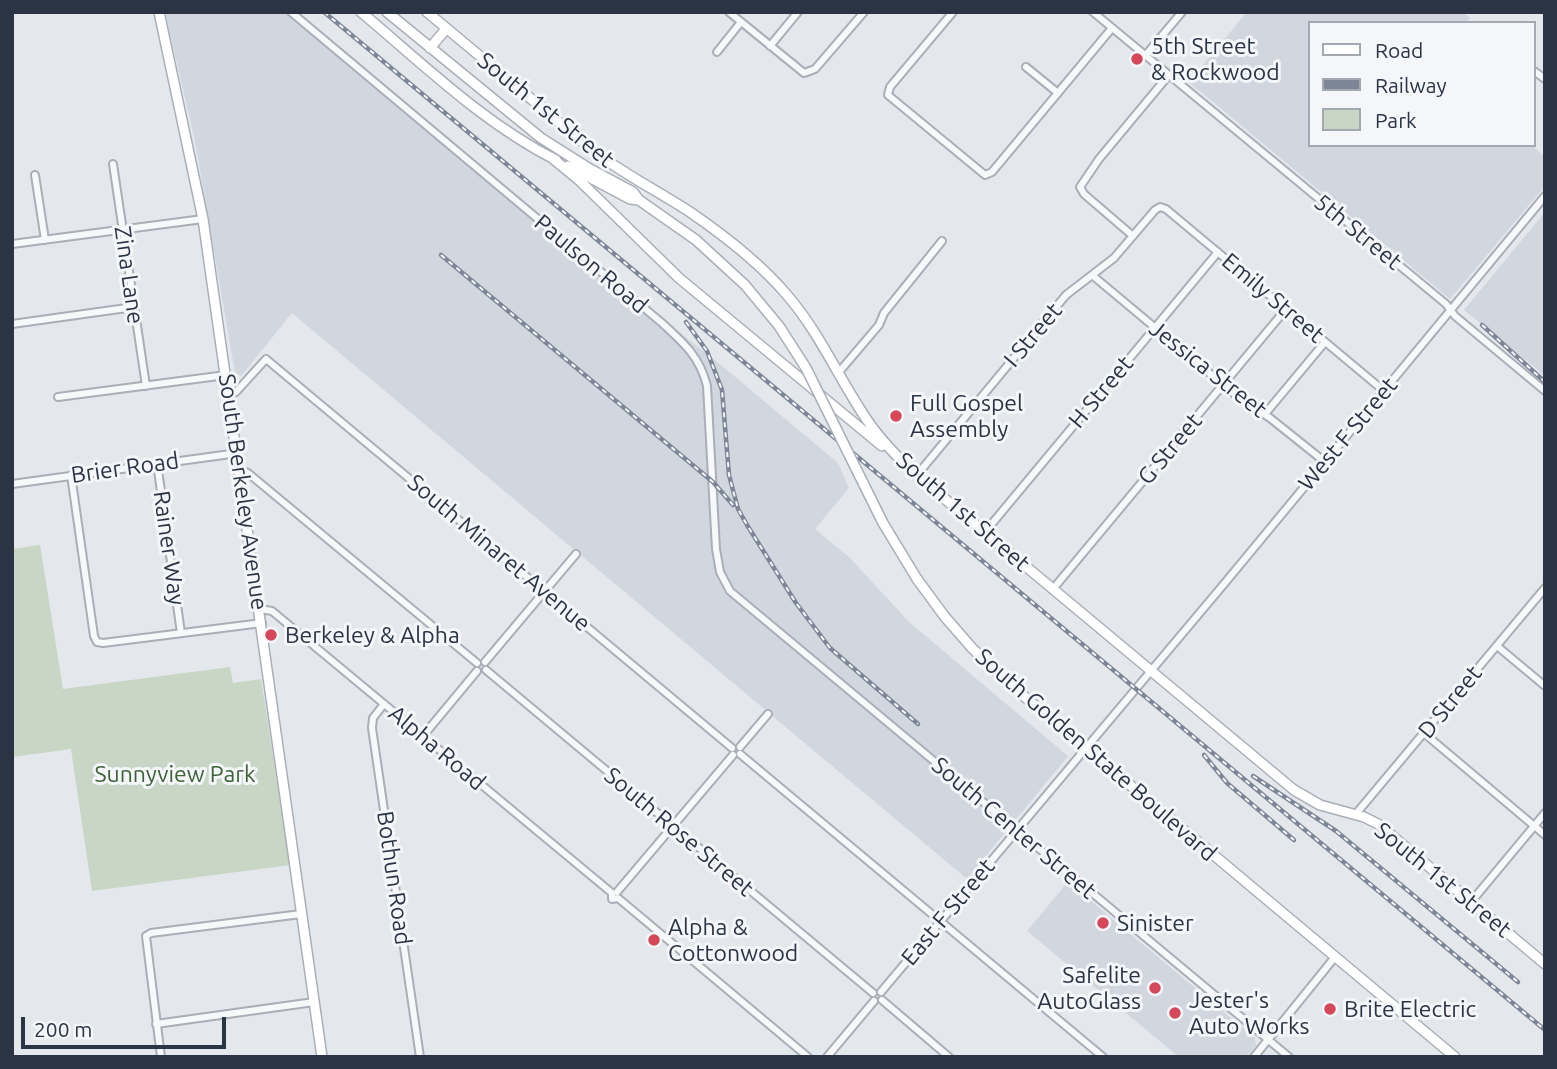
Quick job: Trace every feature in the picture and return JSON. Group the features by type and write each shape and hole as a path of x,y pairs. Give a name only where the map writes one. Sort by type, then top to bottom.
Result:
{"street":[{"name":"South Berkeley Avenue","path":"159,12 203,219 323,1057"},
{"name":"Paulson Road","path":"290,12 662,323 692,352 702,370 708,392 718,565 726,585 739,600"},
{"path":"361,12 482,112 551,157 630,199 639,200"},
{"path":"387,12 541,138 633,192 639,200"},
{"name":"South 1st Street","path":"427,12 603,158 691,213 755,262 804,316 873,428 900,460 917,475 1299,794 1326,808 1378,824 1545,964"},
{"path":"770,46 798,12"},
{"path":"733,14 800,71 809,73 864,12"},
{"path":"953,12 888,92 890,97 982,174 987,175 1112,29"},
{"name":"5th Street","path":"1093,12 1545,391"},
{"path":"1145,56 1182,12"},
{"path":"716,52 741,22"},
{"path":"430,48 446,29"},
{"path":"1026,67 1058,93"},
{"path":"1133,236 1081,190 1082,184 1099,159 1168,76"},
{"path":"551,157 579,180 672,271 900,460"},
{"name":"Zina Lane","path":"113,164 146,386"},
{"path":"35,175 45,240"},
{"name":"West F Street","path":"1150,671 1545,196"},
{"name":"South Golden State Boulevard","path":"639,200 696,240 744,285 779,326 806,368 883,523 911,570 945,617 997,673 1084,749 1455,1057"},
{"name":"I Street","path":"917,475 1066,295 1114,258 1160,207"},
{"name":"Emily Street","path":"1160,207 1166,208 1384,391"},
{"path":"12,244 203,219"},
{"path":"839,372 942,241"},
{"name":"H Street","path":"985,532 1218,252"},
{"name":"Jessica Street","path":"1092,275 1223,385 1265,414 1325,462"},
{"path":"12,324 134,307"},
{"name":"G Street","path":"1053,589 1286,309"},
{"path":"1265,414 1325,342"},
{"name":"South Minaret Avenue","path":"229,396 236,392 266,359 1103,1057"},
{"path":"58,397 226,375"},
{"path":"835,408 843,408 854,399"},
{"name":"Brier Road","path":"12,484 238,453"},
{"name":"Rainer Way","path":"157,463 181,633"},
{"name":"South Rose Street","path":"240,470 248,473 949,1057"},
{"path":"71,475 97,642 262,623"},
{"path":"423,736 576,554"},
{"name":"D Street","path":"1355,815 1545,589"},
{"name":"South Center Street","path":"739,600 1289,1057"},
{"name":"Alpha Road","path":"260,609 272,611 616,894 808,1057"},
{"path":"1497,646 1545,686"},
{"name":"East F Street","path":"827,1057 1150,671"},
{"name":"Bothun Road","path":"384,704 373,718 372,727 420,1057"},
{"path":"616,894 768,714"},
{"path":"1424,734 1545,835"},
{"path":"1471,902 1545,813"},
{"path":"161,1057 146,936 150,933 301,914"},
{"path":"1254,1057 1335,957"},
{"path":"156,1024 314,1002"}],"shaded area":[{"path":"165,12 286,12 516,204 721,365 838,463 849,488 815,529 849,557 909,622 1068,756 967,879 292,313 241,376 235,373 195,141"},
{"path":"1247,12 1463,12 1470,18 1468,21 1308,21 1308,147 1533,147 1545,157 1545,186 1450,299 1189,82"},
{"path":"1545,212 1545,376 1464,310"},
{"path":"1068,882 1255,1038 1256,1045 1247,1057 1179,1057 1027,931"}],"green space":[{"name":"Sunnyview Park","path":"40,545 63,689 230,667 233,683 261,679 290,865 92,891 71,749 12,757 12,549"}],"railway":[{"path":"324,12 1545,1030"},
{"path":"441,255 713,482 733,505"},
{"path":"686,322 707,351 722,390 729,475 738,509 747,525 796,603 830,648 918,724"},
{"path":"1482,325 1545,382"},
{"path":"1204,755 1227,783 1294,840"},
{"path":"1253,776 1336,831 1518,982"}],"place":[{"name":"5th Street & Rockwood","path":"1137,59"},
{"name":"Full Gospel Assembly","path":"896,416"},
{"name":"Berkeley & Alpha","path":"271,635"},
{"name":"Sinister","path":"1103,923"},
{"name":"Alpha & Cottonwood","path":"654,940"},
{"name":"Safelite AutoGlass","path":"1155,988"},
{"name":"Brite Electric","path":"1330,1009"},
{"name":"Jester's Auto Works","path":"1175,1013"}]}
